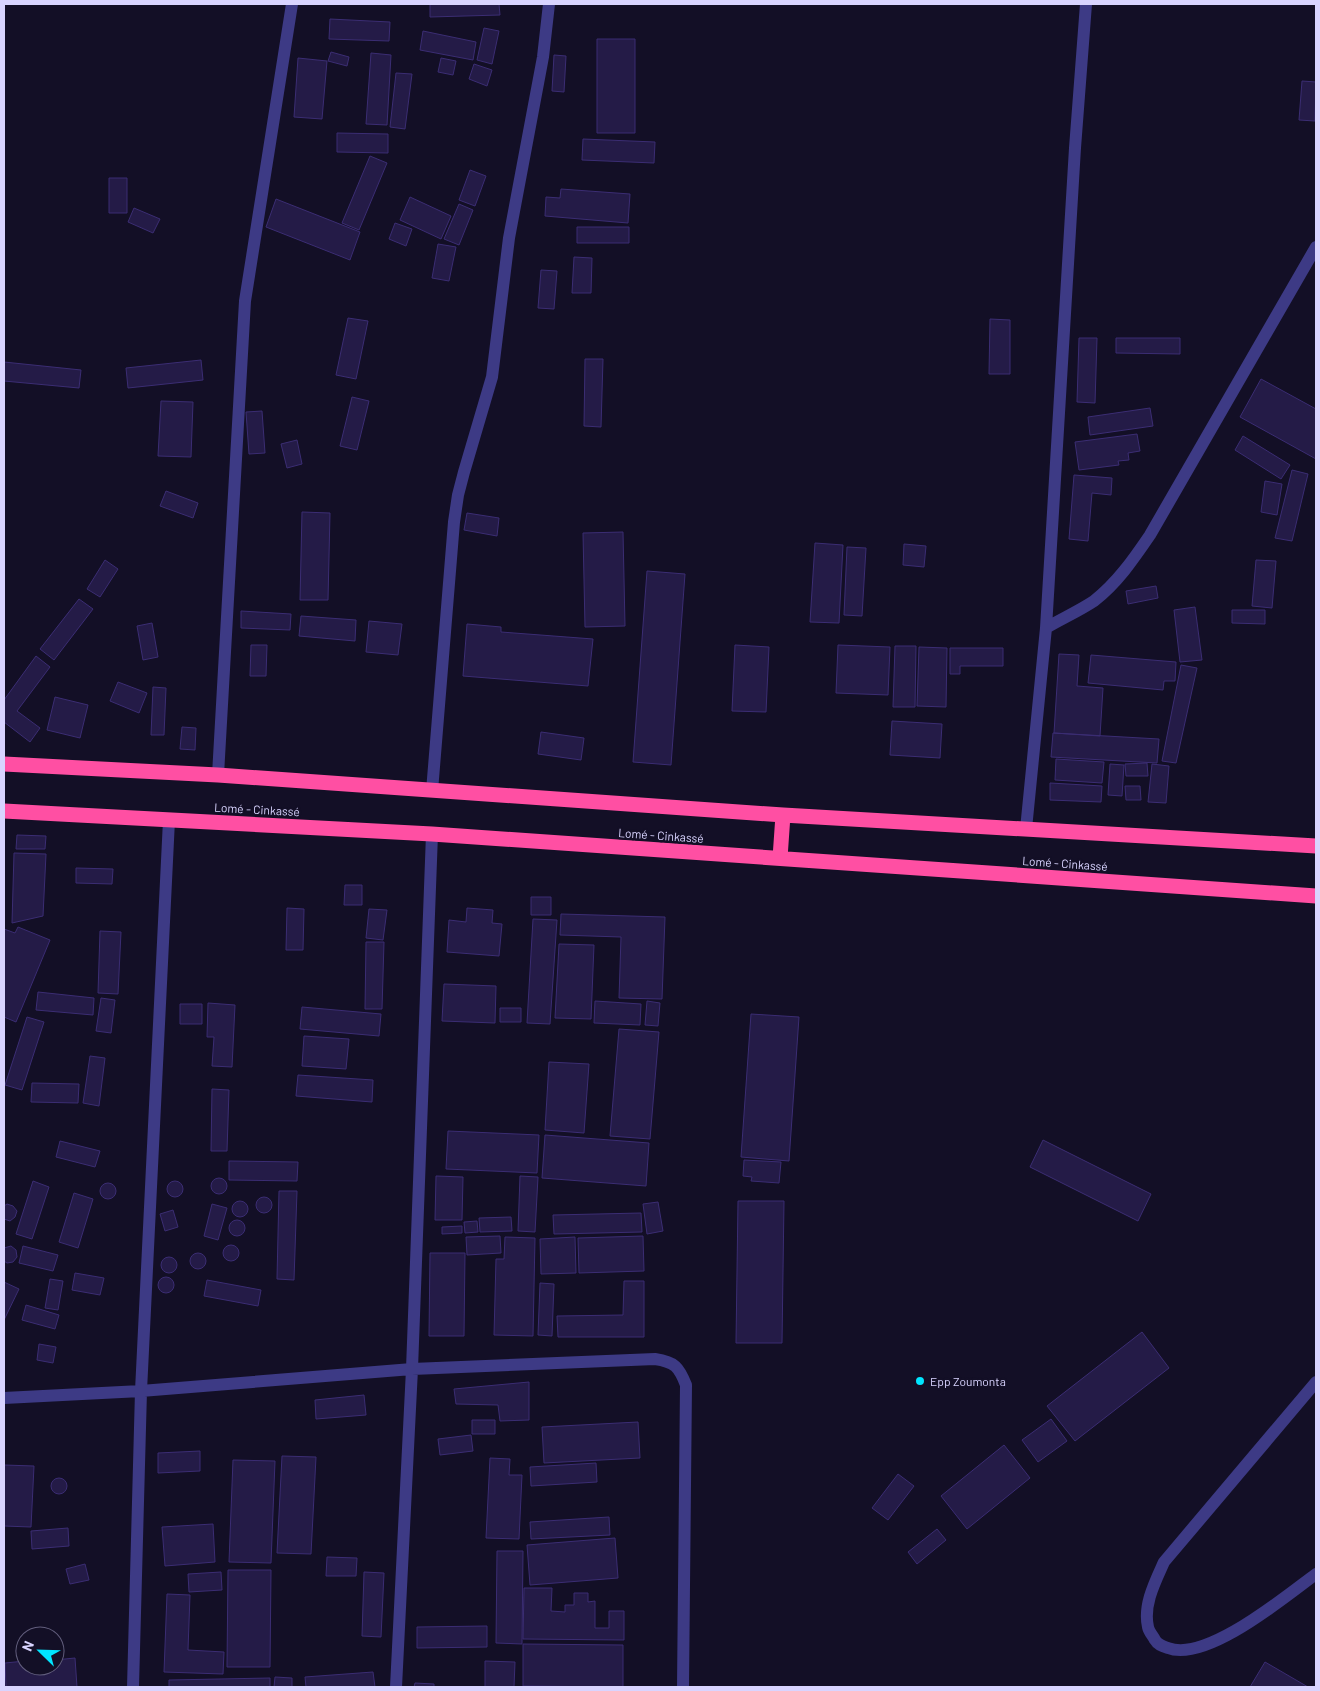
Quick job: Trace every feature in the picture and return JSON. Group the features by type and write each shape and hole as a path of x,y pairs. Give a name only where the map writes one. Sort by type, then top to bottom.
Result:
{"highway":[{"path":"4,764 218,775 783,815 1316,846"},
{"name":"Lomé - Cinkassé","path":"4,811 432,834 1316,896"},
{"path":"780,858 783,815"}],"street":[{"path":"218,775 244,310 292,4"},
{"path":"432,791 458,495 492,377 509,238 543,57 549,4"},
{"path":"1026,829 1046,628 1075,148 1086,4"},
{"path":"1046,628 1093,602 1130,565 1150,535 1316,247"},
{"path":"133,1687 141,1391 169,820"},
{"path":"396,1687 412,1369 432,834"},
{"path":"4,1398 141,1391 412,1369 655,1359 668,1361 680,1369 686,1385 683,1687"},
{"path":"1316,1382 1164,1562 1151,1591 1146,1614 1148,1629 1158,1644 1173,1650 1192,1650 1211,1643 1241,1627 1316,1574"}],"building":[{"path":"430,4 499,4 500,15 430,17"},
{"path":"330,19 390,22 389,41 329,39"},
{"path":"484,28 499,31 492,64 477,60"},
{"path":"423,31 476,42 473,60 420,50"},
{"path":"597,39 635,39 635,133 597,133"},
{"path":"331,52 349,57 347,66 328,61"},
{"path":"371,53 391,55 387,125 366,124"},
{"path":"554,55 566,56 564,92 552,91"},
{"path":"298,58 327,61 322,119 294,117"},
{"path":"441,58 456,61 453,75 438,72"},
{"path":"474,64 492,70 487,86 469,79"},
{"path":"396,73 412,74 405,129 390,127"},
{"path":"1302,81 1316,82 1315,121 1299,120"},
{"path":"337,133 388,134 388,153 337,152"},
{"path":"583,139 655,142 654,163 582,160"},
{"path":"370,156 387,163 359,230 342,223"},
{"path":"470,170 486,176 475,206 459,200"},
{"path":"109,178 127,178 127,213 109,213"},
{"path":"561,189 630,194 628,223 545,216 546,197 560,198"},
{"path":"410,197 451,216 441,239 400,220"},
{"path":"276,199 360,232 350,260 266,227"},
{"path":"459,204 473,210 459,245 444,239"},
{"path":"134,208 160,219 153,233 128,222"},
{"path":"395,223 412,229 406,246 389,239"},
{"path":"577,227 629,227 629,243 577,243"},
{"path":"438,244 456,247 449,281 432,278"},
{"path":"574,257 592,258 591,293 572,293"},
{"path":"541,270 557,271 554,309 538,308"},
{"path":"348,318 368,321 356,379 336,375"},
{"path":"990,319 1010,320 1010,374 989,374"},
{"path":"1079,338 1097,338 1095,403 1077,402"},
{"path":"1116,338 1180,338 1180,354 1116,353"},
{"path":"585,359 603,359 601,427 584,426"},
{"path":"201,360 203,380 128,388 126,368"},
{"path":"4,362 81,370 79,388 4,381"},
{"path":"1261,379 1316,409 1316,459 1240,417"},
{"path":"352,397 369,401 357,450 340,446"},
{"path":"161,401 193,402 191,457 158,456"},
{"path":"1150,408 1153,426 1090,435 1088,417"},
{"path":"262,411 265,453 249,454 246,412"},
{"path":"1137,434 1140,451 1128,453 1129,460 1118,461 1119,465 1079,470 1075,442"},
{"path":"1243,436 1290,465 1281,479 1235,450"},
{"path":"297,440 302,464 287,468 281,444"},
{"path":"1292,470 1308,474 1292,541 1275,538"},
{"path":"1074,475 1112,478 1111,495 1092,493 1088,541 1069,539"},
{"path":"1265,481 1282,484 1277,515 1261,512"},
{"path":"166,491 198,503 193,518 160,506"},
{"path":"302,512 330,513 328,600 300,600"},
{"path":"467,513 499,518 497,536 464,530"},
{"path":"623,532 625,626 585,627 583,533"},
{"path":"815,543 843,545 839,623 810,622"},
{"path":"904,544 926,546 924,567 903,565"},
{"path":"847,547 866,548 862,616 844,615"},
{"path":"105,560 118,569 100,597 87,589"},
{"path":"1256,560 1276,561 1272,608 1252,606"},
{"path":"647,571 685,574 671,765 633,762"},
{"path":"1156,586 1158,598 1128,604 1126,591"},
{"path":"79,599 93,609 54,660 40,649"},
{"path":"1195,607 1202,660 1180,662 1174,610"},
{"path":"1232,610 1265,610 1265,624 1232,623"},
{"path":"241,611 291,614 290,630 241,628"},
{"path":"301,616 356,620 355,641 299,636"},
{"path":"369,621 402,624 398,655 366,652"},
{"path":"152,623 158,657 143,660 137,626"},
{"path":"467,624 501,627 501,632 593,639 588,686 463,676"},
{"path":"251,645 267,645 266,676 250,676"},
{"path":"735,645 769,647 766,712 732,711"},
{"path":"838,645 890,647 888,695 836,693"},
{"path":"895,646 916,646 915,707 893,707"},
{"path":"919,647 947,648 946,707 917,706"},
{"path":"950,648 1003,648 1003,666 960,666 960,674 950,674"},
{"path":"1059,654 1079,655 1077,686 1103,688 1100,736 1054,733"},
{"path":"1091,655 1176,662 1175,681 1164,681 1163,690 1088,683"},
{"path":"36,656 50,667 17,711 40,728 30,742 4,722 4,700"},
{"path":"1181,665 1197,668 1176,763 1162,761"},
{"path":"118,682 147,693 139,713 110,701"},
{"path":"153,687 166,688 164,735 151,735"},
{"path":"55,697 88,705 80,738 47,730"},
{"path":"892,721 942,724 940,758 890,755"},
{"path":"182,727 196,728 195,750 180,749"},
{"path":"541,732 584,738 581,760 538,754"},
{"path":"1053,733 1159,739 1157,763 1051,757"},
{"path":"1056,759 1104,762 1102,783 1055,780"},
{"path":"1147,763 1148,776 1126,776 1125,764"},
{"path":"1110,764 1124,765 1122,796 1108,795"},
{"path":"1152,764 1169,766 1166,803 1148,802"},
{"path":"1050,783 1102,786 1101,802 1050,800"},
{"path":"1125,786 1140,786 1141,800 1126,800"},
{"path":"17,835 46,836 45,849 16,849"},
{"path":"14,853 46,854 43,916 12,923"},
{"path":"76,868 113,869 112,884 76,883"},
{"path":"345,885 362,885 362,905 344,905"},
{"path":"531,897 551,897 551,915 531,915"},
{"path":"287,908 304,909 303,950 286,950"},
{"path":"467,908 493,910 492,923 502,924 499,956 447,952 449,920 466,922"},
{"path":"369,909 387,910 383,940 366,938"},
{"path":"561,914 665,917 662,999 619,998 621,937 560,935"},
{"path":"533,919 557,920 550,1024 527,1023"},
{"path":"18,927 50,940 16,1022 4,1017 4,929 15,933"},
{"path":"100,931 121,932 118,994 98,993"},
{"path":"366,942 384,942 382,1009 365,1009"},
{"path":"559,944 594,945 591,1019 555,1018"},
{"path":"444,984 496,986 495,1023 442,1021"},
{"path":"38,992 94,998 93,1015 36,1010"},
{"path":"101,998 115,1000 111,1033 96,1031"},
{"path":"595,1001 641,1004 640,1025 594,1023"},
{"path":"647,1001 660,1003 658,1026 645,1025"},
{"path":"208,1003 235,1005 232,1067 212,1066 214,1037 207,1037"},
{"path":"180,1004 202,1004 202,1024 180,1024"},
{"path":"302,1007 381,1014 379,1036 300,1029"},
{"path":"500,1008 521,1008 521,1022 500,1022"},
{"path":"751,1014 799,1017 789,1161 741,1157"},
{"path":"27,1017 44,1022 22,1090 5,1085"},
{"path":"619,1029 659,1032 650,1139 610,1136"},
{"path":"304,1036 349,1039 346,1069 302,1066"},
{"path":"90,1056 105,1058 99,1106 83,1103"},
{"path":"549,1062 589,1064 584,1133 545,1130"},
{"path":"298,1075 373,1080 372,1102 296,1096"},
{"path":"32,1083 79,1084 78,1103 31,1102"},
{"path":"212,1089 229,1090 227,1151 211,1151"},
{"path":"448,1131 539,1135 537,1173 446,1169"},
{"path":"545,1135 649,1143 646,1186 542,1178"},
{"path":"1043,1140 1151,1194 1138,1221 1030,1167"},
{"path":"60,1141 100,1151 95,1167 56,1157"},
{"path":"744,1160 781,1162 779,1183 751,1181 752,1177 743,1176"},
{"path":"229,1161 298,1162 297,1181 229,1180"},
{"path":"436,1176 463,1177 462,1220 435,1220"},
{"path":"520,1176 538,1177 535,1232 518,1231"},
{"path":"216,1178 222,1178 227,1183 225,1192 216,1194 211,1189 211,1183"},
{"path":"33,1181 49,1187 32,1239 16,1234"},
{"path":"172,1181 178,1181 183,1186 181,1195 172,1197 167,1192 167,1186"},
{"path":"105,1183 111,1183 116,1188 114,1197 105,1199 100,1194 100,1188"},
{"path":"279,1191 297,1191 294,1280 277,1279"},
{"path":"74,1193 93,1199 78,1248 59,1242"},
{"path":"261,1197 267,1197 272,1202 270,1211 261,1213 256,1208 256,1202"},
{"path":"237,1201 243,1201 248,1206 246,1215 237,1217 232,1212 232,1206"},
{"path":"738,1201 784,1201 782,1343 736,1343"},
{"path":"658,1202 663,1231 647,1234 643,1204"},
{"path":"7,1204 13,1206 17,1211 15,1217 10,1221 4,1219 4,1206"},
{"path":"212,1204 227,1208 218,1240 204,1236"},
{"path":"173,1210 178,1227 165,1231 160,1214"},
{"path":"641,1213 642,1232 554,1234 553,1215"},
{"path":"511,1217 512,1231 480,1232 479,1218"},
{"path":"234,1220 240,1220 245,1225 243,1234 234,1236 229,1231 229,1225"},
{"path":"477,1221 478,1232 465,1233 464,1222"},
{"path":"462,1226 462,1233 442,1234 442,1227"},
{"path":"500,1236 501,1253 467,1255 466,1237"},
{"path":"643,1236 644,1271 579,1273 578,1238"},
{"path":"505,1237 535,1238 533,1336 494,1335 496,1259 504,1259"},
{"path":"575,1237 576,1273 541,1274 540,1239"},
{"path":"228,1245 234,1245 239,1250 237,1259 228,1261 223,1256 223,1250"},
{"path":"11,1246 16,1250 17,1257 13,1262 7,1263 4,1261 4,1248"},
{"path":"23,1246 58,1255 53,1271 19,1263"},
{"path":"195,1253 201,1253 206,1258 204,1267 195,1269 190,1264 190,1258"},
{"path":"430,1253 465,1253 464,1336 429,1336"},
{"path":"166,1257 172,1257 177,1262 175,1271 166,1273 161,1268 161,1262"},
{"path":"75,1273 104,1278 100,1295 72,1290"},
{"path":"163,1277 169,1277 174,1282 172,1291 163,1293 158,1288 158,1282"},
{"path":"50,1279 63,1281 58,1310 45,1308"},
{"path":"207,1280 261,1290 258,1306 204,1296"},
{"path":"624,1281 644,1281 644,1337 558,1337 557,1316 623,1315"},
{"path":"4,1282 19,1289 4,1320"},
{"path":"540,1283 554,1284 552,1336 538,1335"},
{"path":"26,1305 59,1315 55,1329 22,1320"},
{"path":"1142,1332 1169,1368 1075,1441 1047,1406"},
{"path":"39,1344 56,1347 53,1363 37,1360"},
{"path":"529,1382 529,1420 500,1421 498,1405 456,1404 454,1389"},
{"path":"364,1395 366,1415 316,1419 315,1400"},
{"path":"1051,1419 1067,1441 1038,1462 1022,1440"},
{"path":"472,1420 495,1420 495,1434 472,1434"},
{"path":"638,1422 640,1458 544,1463 542,1427"},
{"path":"471,1435 473,1451 440,1455 438,1439"},
{"path":"1004,1445 1030,1478 967,1529 941,1496"},
{"path":"200,1451 200,1471 158,1473 158,1453"},
{"path":"282,1456 316,1457 311,1554 277,1553"},
{"path":"490,1458 510,1459 509,1475 522,1475 519,1539 486,1538"},
{"path":"233,1460 275,1461 271,1563 229,1562"},
{"path":"596,1463 597,1482 531,1486 530,1467"},
{"path":"4,1465 34,1466 31,1527 4,1526"},
{"path":"898,1474 914,1486 888,1520 872,1508"},
{"path":"56,1478 62,1478 67,1483 65,1492 56,1494 51,1489 51,1483"},
{"path":"609,1517 610,1535 531,1539 530,1522"},
{"path":"213,1524 215,1562 165,1566 162,1527"},
{"path":"68,1528 69,1546 32,1549 31,1531"},
{"path":"937,1529 946,1540 917,1564 908,1552"},
{"path":"615,1538 618,1578 530,1585 527,1545"},
{"path":"497,1551 523,1551 522,1644 496,1643"},
{"path":"327,1557 357,1558 356,1576 326,1576"},
{"path":"85,1564 89,1580 70,1584 66,1569"},
{"path":"228,1570 271,1570 270,1667 227,1667"},
{"path":"221,1572 222,1590 189,1592 188,1574"},
{"path":"364,1572 384,1573 381,1637 362,1636"},
{"path":"524,1588 552,1588 551,1611 565,1612 565,1605 574,1605 574,1593 588,1593 588,1602 595,1601 595,1628 609,1628 609,1611 624,1611 624,1640 523,1639"},
{"path":"167,1594 190,1595 188,1650 224,1652 223,1674 164,1672"},
{"path":"487,1626 487,1647 417,1648 417,1627"},
{"path":"523,1644 623,1645 623,1687 523,1686"},
{"path":"75,1658 77,1687 6,1687 5,1663 15,1662 15,1676 65,1676 65,1659"},
{"path":"485,1661 515,1662 514,1687 485,1687"},
{"path":"1265,1662 1308,1687 1250,1687"},
{"path":"373,1672 375,1687 306,1687 305,1677"},
{"path":"275,1677 292,1678 292,1687 274,1687"},
{"path":"270,1678 270,1687 169,1687 169,1680"},
{"path":"415,1683 434,1684 434,1687 414,1687"}],"place":[{"name":"Epp Zoumonta","path":"920,1381"}]}
